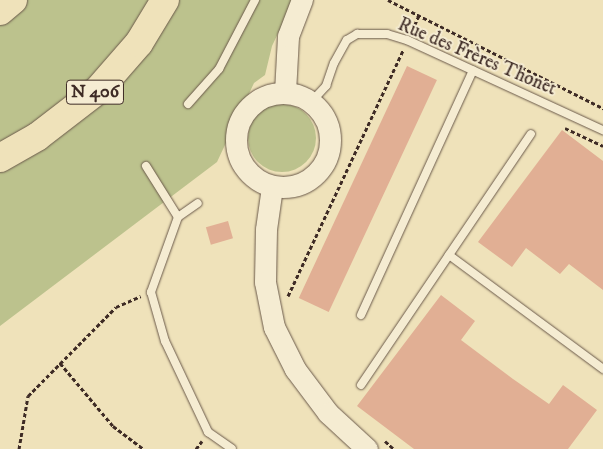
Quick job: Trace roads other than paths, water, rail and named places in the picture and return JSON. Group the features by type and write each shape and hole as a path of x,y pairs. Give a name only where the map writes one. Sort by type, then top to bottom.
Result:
{"highway":[{"path":"0,11 13,0"},
{"name":"N 406","path":"0,158 37,137 98,90 139,43 165,0"}],"main road":[{"path":"285,92 288,36 302,0"},
{"path":"285,92 312,101 325,117 330,136 328,156 318,172 305,182 287,188 272,187 253,178 240,163 235,145 237,125 245,110 260,97 285,92"},
{"path":"272,187 266,229 265,282 274,327 295,368 328,413 373,443"}],"lane":[{"path":"188,104 219,68 255,0"},
{"name":"Rue des Frères Thonet","path":"312,101 326,86 334,63 347,40 357,34 387,34 407,40 603,130"},
{"path":"361,315 473,70"},
{"path":"360,385 531,134"},
{"path":"146,166 178,217"},
{"path":"198,204 178,217 151,292 165,341 208,432 232,449"},
{"path":"449,255 603,369"}]}
